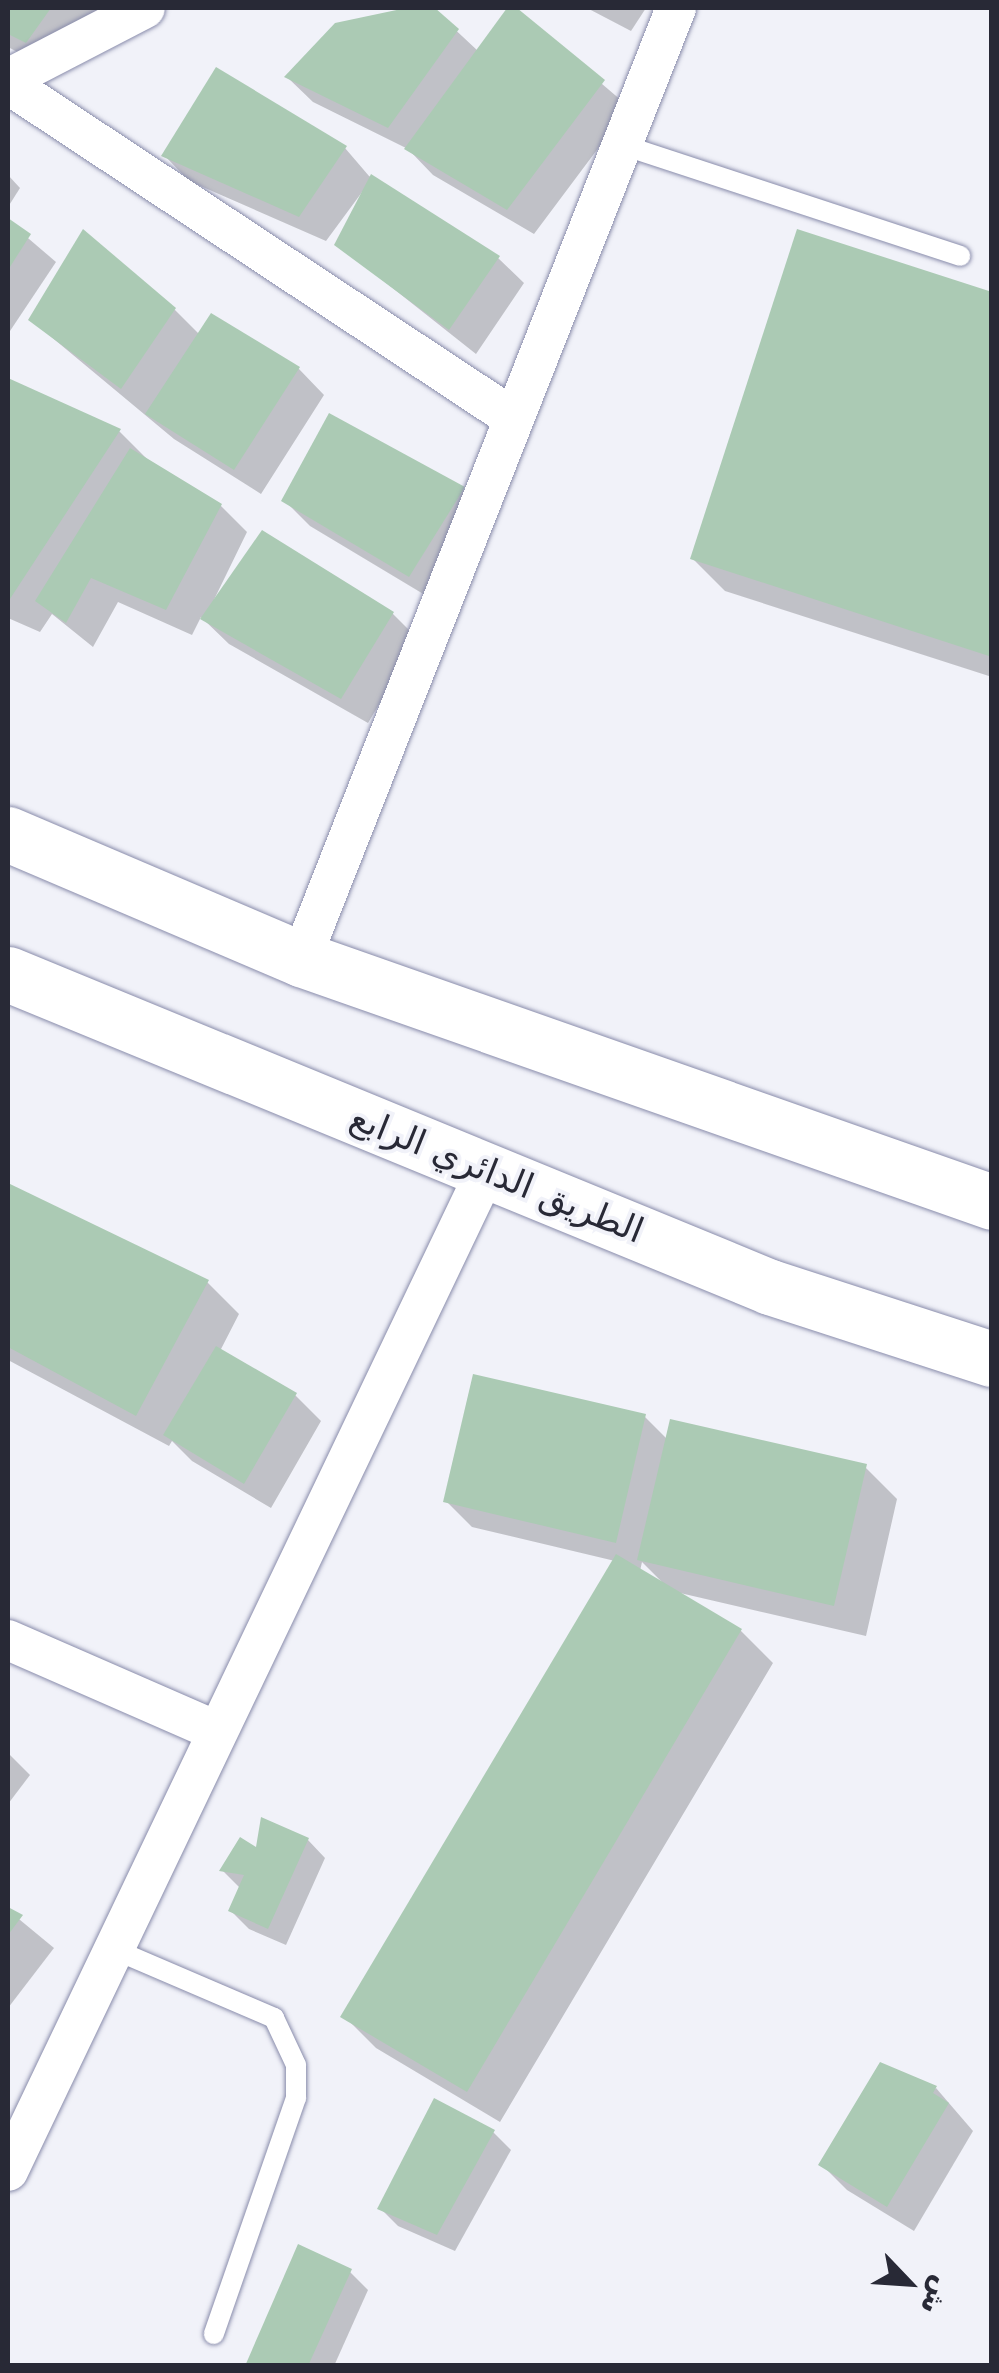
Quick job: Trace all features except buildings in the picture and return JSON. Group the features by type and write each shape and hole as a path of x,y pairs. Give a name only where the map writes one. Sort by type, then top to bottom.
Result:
{"main road":[{"path":"8,834 301,959 992,1202"},
{"name":"الطريق الدائري الرابع","path":"8,974 770,1288 992,1359"}],"street":[{"path":"145,8 8,82 513,418"},
{"path":"301,959 676,8"},
{"path":"8,2172 118,1951 216,1731 488,1169"},
{"path":"8,1640 216,1731"}],"lane":[{"path":"624,145 960,256"},
{"path":"118,1951 274,2018 296,2065 296,2098 214,2334"}]}
